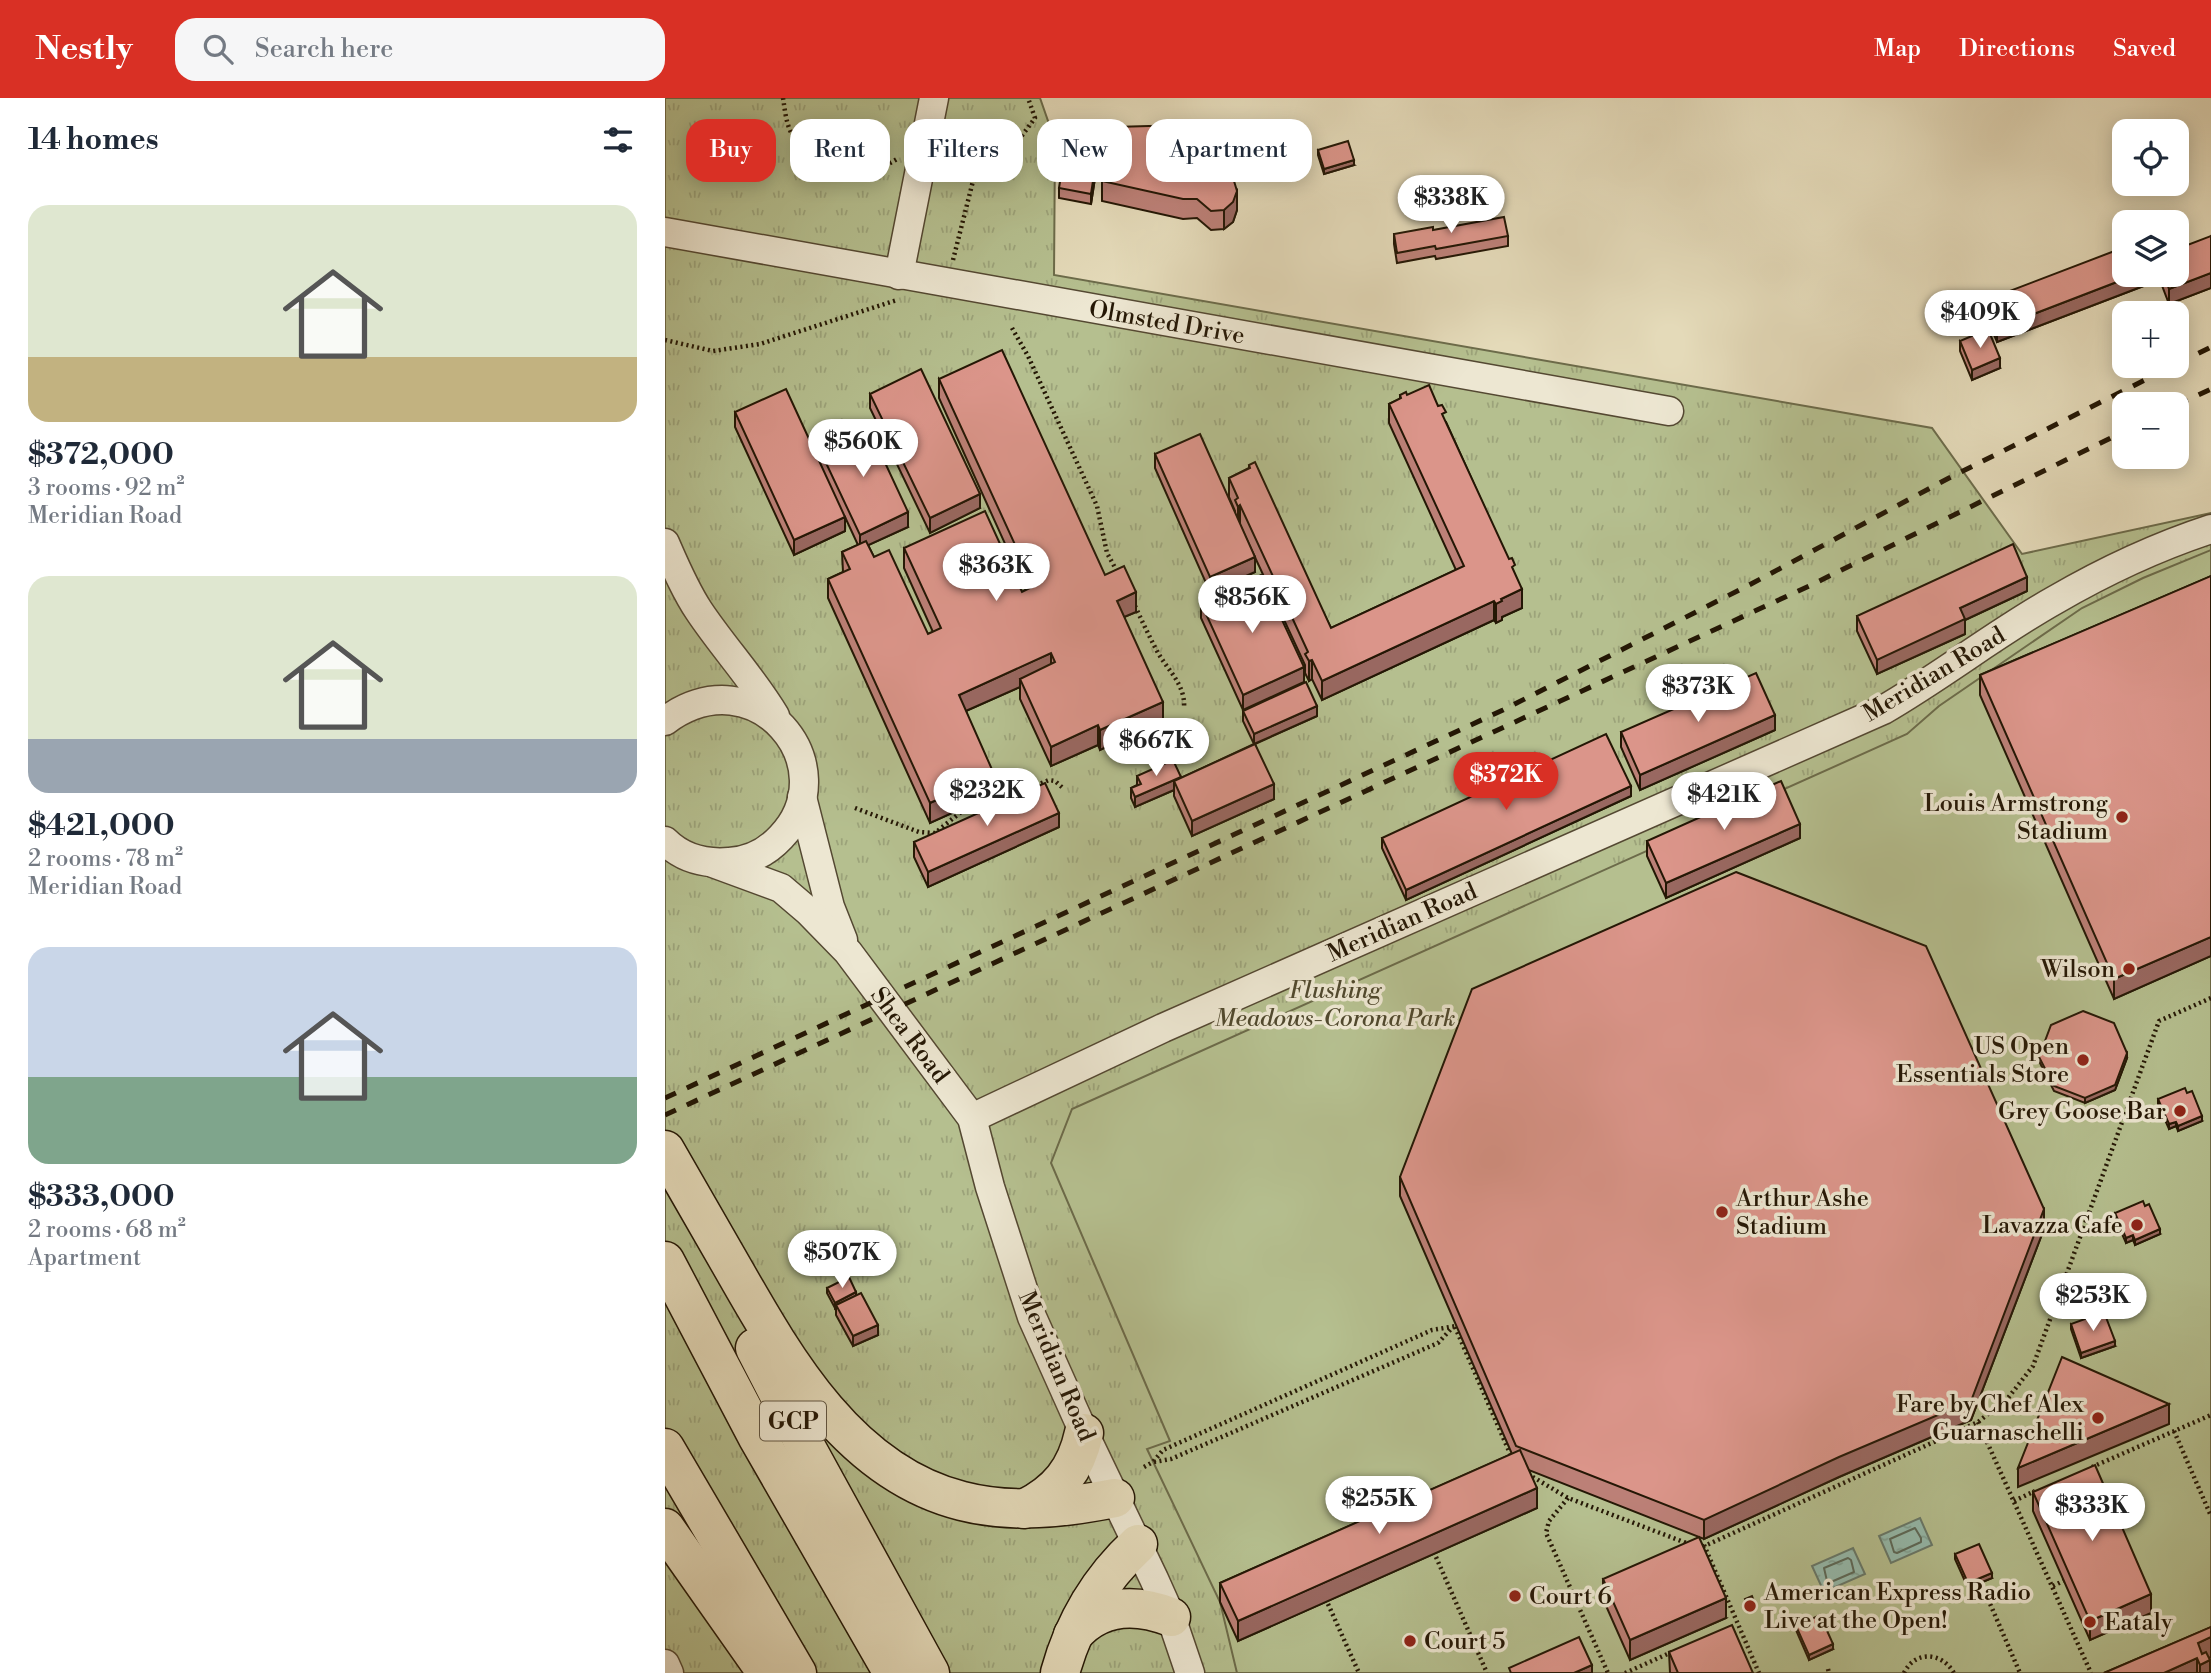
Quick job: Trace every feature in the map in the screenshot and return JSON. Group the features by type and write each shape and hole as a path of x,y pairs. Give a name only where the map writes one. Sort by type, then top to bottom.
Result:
{"highway":[{"path":"665,1150 775,1342 843,1429 887,1466 908,1480 935,1492 962,1501 995,1507 1024,1509 1082,1505 1115,1499"},
{"name":"GCP","path":"665,1165 807,1449 930,1673"},
{"name":"GCP","path":"665,1261 757,1436 893,1673"},
{"path":"1024,1509 1055,1490 1066,1478 1075,1464 1084,1433"},
{"path":"665,1448 797,1673"},
{"path":"665,1528 767,1673"},
{"path":"1060,1673 1073,1635 1092,1597 1116,1564 1138,1544"},
{"path":"1073,1635 1097,1615 1119,1608 1139,1608 1171,1617"}],"street":[{"path":"930,119 934,98"},
{"path":"899,288 918,182"},
{"name":"Olmsted Drive","path":"665,232 899,288 1669,411"},
{"name":"Meridian Road","path":"1191,1673 1171,1617 1032,1317 972,1118 1163,1028 1883,710 2053,600 2121,564 2168,543 2211,529"},
{"path":"665,543 697,609 762,694 781,725"},
{"path":"665,720 698,702 723,699 749,704 781,725"},
{"name":"Shea Road","path":"781,725 798,752 802,768 802,797 830,907 848,952"},
{"path":"713,863 746,859 776,842 795,818 802,797"},
{"name":"Shea Road","path":"665,841 682,854 781,888 808,911 848,952 972,1118"},
{"path":"665,1664 669,1673"}],"path":[{"path":"783,98 793,137 811,154 830,166 879,169 904,156"},
{"path":"950,271 973,181 1009,153 1035,118 1028,98"},
{"path":"665,340 713,351 760,344 899,288"},
{"path":"1012,328 1028,356 1097,506 1107,553 1119,575"},
{"path":"1131,598 1158,653 1175,674 1185,701 1184,709"},
{"path":"855,808 919,832 935,833 961,812 993,797 1013,794 1049,780 1055,781 1064,789"},
{"path":"1526,1473 1568,1498 1700,1548 1840,1479 1978,1422 2008,1398 2033,1366 2159,1021 2211,998"},
{"path":"1153,1462 1163,1450 1432,1330 1454,1327"},
{"path":"1144,1467 1153,1462 1171,1459 1438,1343 1454,1327"},
{"path":"1454,1327 1516,1466"},
{"path":"2088,1468 2211,1415"},
{"path":"1978,1422 2091,1673"},
{"path":"2175,1431 2211,1516"},
{"path":"2014,1500 2039,1490"},
{"path":"1568,1498 1549,1521 1546,1533 1608,1673"},
{"path":"1704,1545 1759,1673"},
{"path":"1436,1556 1487,1673"},
{"path":"2053,1586 2067,1579"},
{"path":"1988,1599 2020,1673"},
{"path":"1328,1604 1359,1673"},
{"path":"1625,1673 1675,1651"},
{"path":"1903,1673 1912,1662 1928,1656 1944,1660 1954,1673"}],"green space":[{"name":"Flushing Meadows-Corona Park","path":"665,98 1040,98 1047,119 1037,119 1037,182 1055,182 1054,275 1932,428 2022,554 2211,513 2211,1673 665,1673"},
{"path":"2211,550 2211,1673 1237,1673 1220,1602 1147,1449 1170,1441 1051,1163 1072,1109 1907,734 1939,706 2082,608 2143,578"}],"water":[{"path":"1920,1518 1932,1545 1891,1563 1879,1536"},
{"path":"1853,1548 1865,1574 1824,1592 1812,1566"}],"building":[{"path":"1132,126 1146,126 1146,182 1234,182 1237,191 1233,202 1224,210 1211,211 1197,199 1183,199 1106,182 1132,182"},
{"path":"1348,141 1354,160 1324,169 1318,150"},
{"path":"1060,182 1093,182 1091,194 1059,188"},
{"path":"1504,217 1508,236 1397,253 1394,234"},
{"path":"2211,236 2211,273 2189,281 2189,244"},
{"path":"2112,252 2112,284 1997,328 1986,300"},
{"path":"1988,329 2000,358 1972,370 1960,341"},
{"path":"1002,350 1105,575 1124,566 1136,592 1117,601 1163,702 1100,730 1098,725 1051,747 1020,679 1055,662 1051,653 959,695 994,774 930,803 828,579 850,569 842,552 866,541 874,557 889,550 928,634 941,628 904,548 985,511 1022,592 1034,586 939,379"},
{"path":"921,369 980,494 930,518 870,394"},
{"path":"1429,385 1438,406 1442,405 1446,412 1442,414 1509,559 1512,558 1515,565 1512,567 1522,589 1496,604 1494,601 1322,681 1312,660 1309,661 1305,654 1308,652 1240,505 1238,507 1235,500 1238,498 1229,478 1250,468 1249,465 1255,462 1331,628 1464,566 1389,404 1406,392 1407,395"},
{"path":"786,389 845,517 794,540 735,412"},
{"path":"867,424 908,512 860,535 818,446"},
{"path":"1200,434 1255,557 1210,577 1155,454"},
{"path":"2013,544 2027,577 1960,608 1965,619 1877,660 1857,616"},
{"path":"1261,575 1304,667 1243,695 1201,603"},
{"name":"Louis Armstrong Stadium","path":"2211,576 2211,937 2114,979 1980,675"},
{"path":"1756,673 1775,715 1640,775 1621,732"},
{"path":"1306,682 1317,706 1254,734 1243,711"},
{"path":"1606,734 1631,786 1406,890 1382,838"},
{"path":"1255,744 1274,784 1192,821 1174,781"},
{"path":"1173,760 1181,777 1135,797 1131,788 1141,784 1137,776"},
{"path":"1781,781 1800,824 1666,883 1647,841"},
{"path":"1045,783 1059,813 928,872 914,842"},
{"name":"Arthur Ashe Stadium","path":"1736,872 1926,946 2044,1209 1971,1401 1839,1457 1704,1520 1516,1446 1400,1177 1472,989"},
{"name":"US Open Essentials Store","path":"2083,1011 2114,1023 2127,1053 2115,1085 2085,1098 2054,1086 2039,1057 2051,1025"},
{"name":"Grey Goose Bar","path":"2185,1088 2187,1093 2192,1091 2202,1116 2178,1126 2176,1122 2169,1124 2158,1099"},
{"name":"Lavazza Cafe","path":"2143,1201 2145,1206 2149,1204 2160,1229 2135,1240 2133,1235 2126,1238 2115,1213"},
{"path":"849,1277 856,1292 835,1303 827,1288"},
{"path":"861,1293 878,1325 853,1336 836,1305"},
{"path":"2104,1312 2115,1341 2081,1353 2071,1324"},
{"path":"2062,1357 2169,1404 2018,1468"},
{"path":"1520,1450 1537,1488 1238,1621 1220,1583"},
{"path":"2095,1465 2151,1594 2090,1621 2033,1492"},
{"path":"1699,1537 1726,1598 1630,1640 1603,1579"},
{"path":"1979,1544 1992,1573 1968,1583 1955,1554"},
{"path":"1752,1596 1755,1604 1748,1607 1745,1599"},
{"path":"1820,1615 1833,1644 1809,1655 1796,1626"},
{"path":"1732,1625 1753,1673 1678,1673 1669,1652"},
{"path":"2211,1627 2211,1637 2198,1643 2202,1654 2206,1652 2210,1660 2200,1665 2197,1658 2164,1673 2104,1673"},
{"path":"1579,1637 1592,1665 1574,1673 1511,1673 1509,1668"}],"railway":[{"path":"2189,358 2211,347"},
{"path":"665,1098 1503,710 1751,584 1949,478 2149,378"},
{"path":"2189,399 2211,389"},
{"path":"665,1115 1809,586 2112,437"}],"place":[{"name":"Louis Armstrong Stadium","path":"2122,817"},
{"name":"Wilson","path":"2129,969"},
{"name":"US Open Essentials Store","path":"2083,1060"},
{"name":"Grey Goose Bar","path":"2180,1111"},
{"name":"Arthur Ashe Stadium","path":"1722,1212"},
{"name":"Lavazza Cafe","path":"2137,1225"},
{"name":"Fare by Chef Alex Guarnaschelli","path":"2098,1418"},
{"name":"Court 6","path":"1515,1596"},
{"name":"American Express Radio Live at the Open!","path":"1750,1606"},
{"name":"Eataly","path":"2090,1622"},
{"name":"Court 5","path":"1410,1641"}]}
